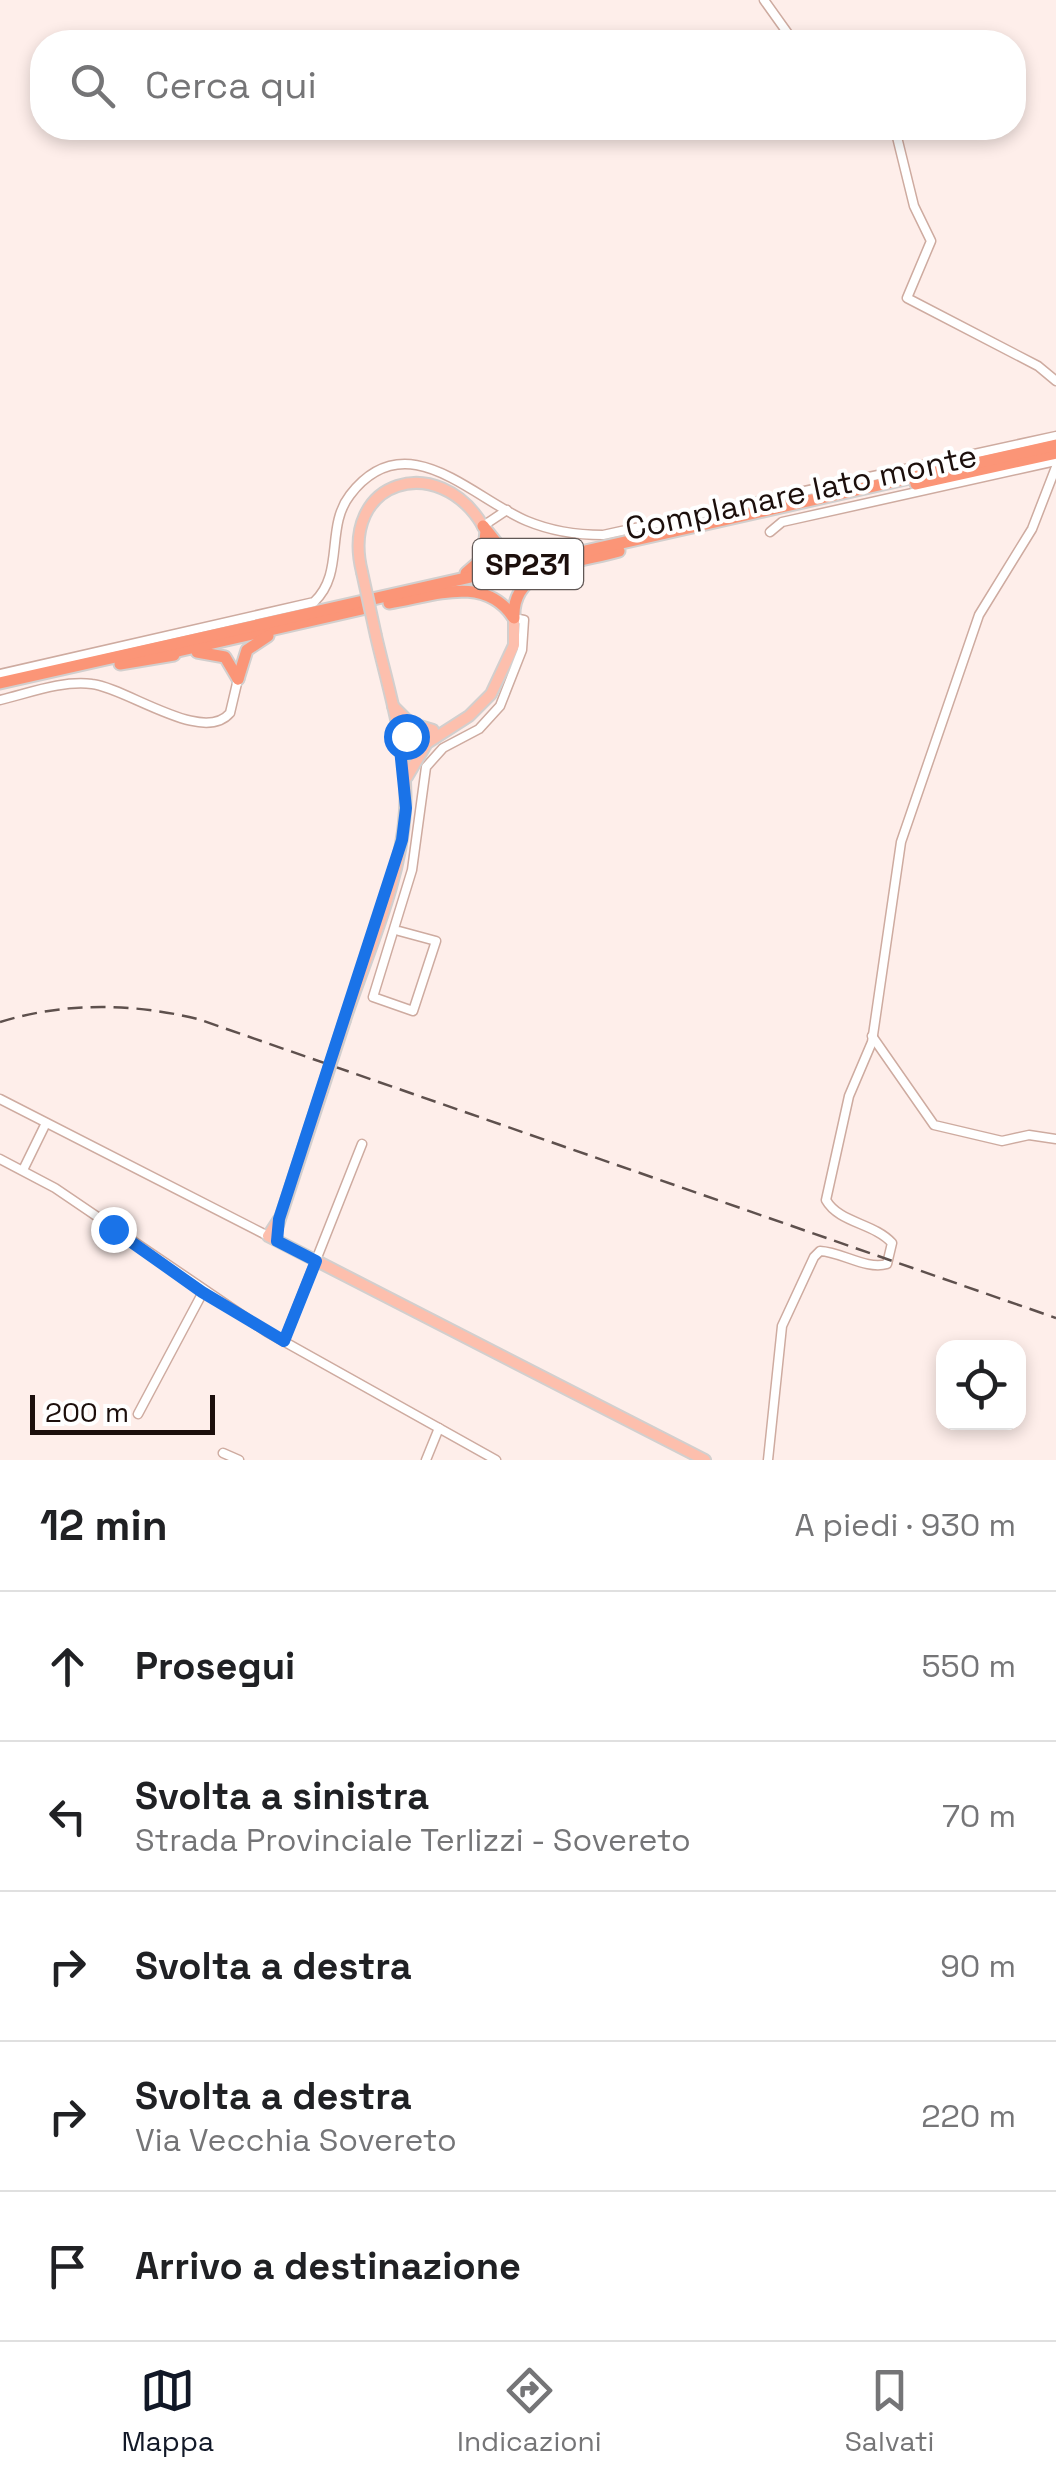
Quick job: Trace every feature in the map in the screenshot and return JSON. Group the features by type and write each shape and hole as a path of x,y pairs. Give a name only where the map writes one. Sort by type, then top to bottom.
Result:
{"highway":[{"name":"SP231","path":"514,618 514,596 525,580 618,548 1056,445"},
{"name":"SP231","path":"0,683 1056,453"},
{"name":"SP231","path":"482,525 503,551 521,558 618,548"},
{"name":"SP231","path":"0,691 319,619 388,599 474,569 485,554 482,525"},
{"name":"SP231","path":"388,599 476,590 496,597 514,618"},
{"path":"238,679 253,643 319,619"},
{"path":"120,664 211,652 228,659 238,679"}],"main road":[{"path":"482,525 459,497 437,486 410,484 388,490 367,507 359,523 356,547 392,704 405,783 402,840 272,1238 705,1460"},
{"path":"399,739 436,732 474,713 493,690 514,645 514,618"},
{"path":"392,704 410,723 436,732"},
{"path":"405,783 416,756 436,732"}],"street":[{"path":"764,0 785,30"},
{"path":"897,140 914,206 930,241 906,298 1038,366 1056,381"},
{"name":"Complanare lato monte","path":"0,674 314,602 326,591 332,575 338,519 348,496 382,470 426,466 446,472 507,510 560,531 628,532 1056,436"},
{"path":"768,1460 782,1326 814,1257 820,1251 831,1252 879,1266 888,1264 892,1254 892,1242 886,1236 840,1214 826,1200 849,1096 872,1036 901,842 978,615 1032,529 1056,464 782,522 770,532"},
{"path":"1041,465 1047,484"},
{"path":"482,525 496,504"},
{"path":"482,525 507,510"},
{"path":"398,931 436,941 413,1011 373,997 412,870 422,777 433,757 480,728 500,706 524,640 524,620 514,618"},
{"path":"0,700 65,685 96,684 195,722 211,724 230,713 238,679"},
{"path":"872,1036 934,1124 1002,1141 1029,1134 1056,1139"},
{"path":"0,1099 272,1238"},
{"path":"23,1170 46,1123"},
{"path":"284,1341 362,1144"},
{"path":"0,1160 88,1209 202,1292 496,1460"},
{"path":"138,1414 202,1292"},
{"path":"426,1460 439,1428"},
{"path":"223,1453 239,1460"}],"railway":[{"path":"0,1022 49,1011 99,1007 198,1019 1056,1318"}],"route":[{"path":"113,1229 202,1292 284,1341 316,1261 277,1241 279,1219 402,840 406,808 399,739 406,736"}]}
